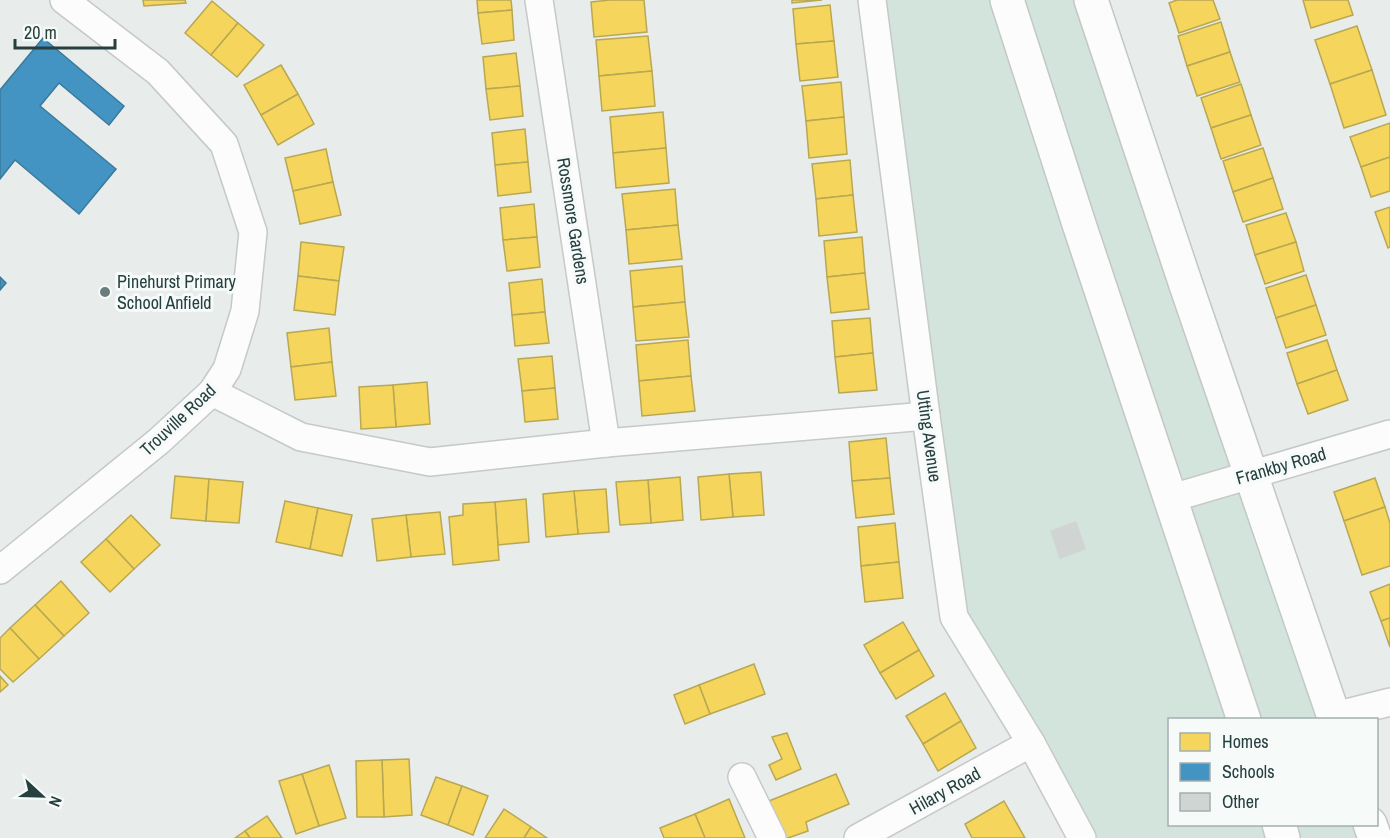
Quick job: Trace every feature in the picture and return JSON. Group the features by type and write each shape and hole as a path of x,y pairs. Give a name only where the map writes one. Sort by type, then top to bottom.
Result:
{"street":[{"name":"Trouville Road","path":"0,570 159,441 212,392 227,369 244,311 253,232 224,144 158,72 64,0"},
{"name":"Rossmore Gardens","path":"539,0 606,443"},
{"name":"Utting Avenue","path":"872,0 954,617 1031,743 1083,838"},
{"path":"1007,0 1243,718"},
{"path":"1091,0 1334,718 1390,702"},
{"path":"212,392 301,437 430,462 606,443 926,416"},
{"name":"Frankby Road","path":"1172,498 1390,434"},
{"name":"Hilary Road","path":"858,838 1031,743"},
{"path":"742,777 772,838"}],"shaded area":[{"path":"872,0 1091,0 1335,718 1168,718 1168,826 1370,826 1375,838 1082,838 954,617"}],"building: Homes":[{"path":"143,0 185,0 186,3 144,6"},
{"path":"477,0 511,0 512,10 478,13"},
{"path":"644,0 647,32 594,37 591,2"},
{"path":"792,0 822,0 792,3"},
{"path":"1177,0 1213,0 1220,19 1179,33 1169,3"},
{"path":"1303,0 1348,0 1353,15 1311,28"},
{"path":"212,1 238,23 211,55 185,33"},
{"path":"830,5 834,41 796,44 793,9"},
{"path":"512,10 514,40 482,44 478,13"},
{"path":"1221,22 1230,52 1187,66 1178,36"},
{"path":"238,23 264,45 237,77 211,55"},
{"path":"1357,26 1372,70 1330,84 1315,40"},
{"path":"648,36 652,71 599,76 596,40"},
{"path":"834,41 838,77 800,81 796,44"},
{"path":"1230,52 1240,82 1197,96 1187,66"},
{"path":"516,53 520,86 486,89 483,57"},
{"path":"281,65 298,94 261,115 244,85"},
{"path":"1372,70 1386,115 1344,128 1330,84"},
{"path":"652,71 655,106 602,111 599,76"},
{"path":"841,82 844,117 806,121 802,86"},
{"path":"1241,84 1251,115 1211,128 1201,98"},
{"path":"520,86 523,116 490,120 486,89"},
{"path":"298,94 314,124 278,145 261,115"},
{"path":"663,112 666,148 613,153 610,117"},
{"path":"1251,115 1261,145 1221,159 1211,128"},
{"path":"844,117 847,154 809,158 806,121"},
{"path":"1390,123 1390,157 1361,167 1350,137"},
{"path":"525,129 528,162 495,165 492,133"},
{"path":"666,148 669,183 616,188 613,153"},
{"path":"1263,148 1273,178 1233,192 1223,161"},
{"path":"326,149 333,182 293,191 285,158"},
{"path":"1390,157 1390,191 1371,197 1361,167"},
{"path":"850,160 853,195 816,199 812,164"},
{"path":"528,162 531,192 498,196 495,165"},
{"path":"1273,178 1283,209 1243,222 1233,192"},
{"path":"333,182 341,215 300,224 293,191"},
{"path":"675,189 678,225 626,230 622,194"},
{"path":"853,195 857,232 819,236 816,199"},
{"path":"534,204 537,237 503,240 500,208"},
{"path":"1390,207 1390,247 1388,248 1375,212"},
{"path":"1286,213 1296,242 1255,255 1246,225"},
{"path":"678,225 682,259 629,264 626,230"},
{"path":"537,237 540,267 507,271 503,240"},
{"path":"862,237 865,273 827,277 824,241"},
{"path":"301,242 344,247 339,281 298,276"},
{"path":"1296,242 1304,271 1265,284 1255,255"},
{"path":"682,266 685,302 633,307 630,271"},
{"path":"865,273 869,309 831,313 827,277"},
{"path":"1306,275 1316,305 1276,318 1266,288"},
{"path":"298,276 339,281 335,315 294,310"},
{"path":"542,279 545,312 512,315 509,283"},
{"path":"685,302 689,337 636,341 633,307"},
{"path":"1316,305 1326,335 1286,348 1276,318"},
{"path":"545,312 549,343 515,346 512,315"},
{"path":"870,318 873,353 835,357 832,321"},
{"path":"329,328 332,362 291,367 287,333"},
{"path":"688,340 691,376 639,381 636,345"},
{"path":"1327,340 1337,370 1297,384 1287,353"},
{"path":"873,353 877,390 839,393 835,357"},
{"path":"552,356 555,388 522,391 518,359"},
{"path":"332,362 336,396 295,400 291,367"},
{"path":"1337,370 1348,400 1308,414 1297,384"},
{"path":"691,376 695,411 642,416 639,381"},
{"path":"427,382 430,424 396,427 393,385"},
{"path":"393,385 396,427 361,429 359,387"},
{"path":"555,388 558,419 525,422 522,391"},
{"path":"886,438 890,478 852,481 849,442"},
{"path":"761,472 764,515 733,517 729,474"},
{"path":"729,474 733,517 701,520 698,477"},
{"path":"175,476 209,479 206,521 171,518"},
{"path":"680,477 683,520 651,523 648,480"},
{"path":"890,478 894,514 856,518 852,481"},
{"path":"1375,478 1385,507 1344,521 1334,492"},
{"path":"209,479 243,482 239,523 206,521"},
{"path":"648,480 651,523 620,525 616,482"},
{"path":"606,489 609,532 578,534 574,491"},
{"path":"574,491 578,534 546,537 543,494"},
{"path":"526,499 529,542 498,545 495,502"},
{"path":"285,501 318,508 310,549 276,542"},
{"path":"495,502 499,560 453,565 449,517 463,515 463,504"},
{"path":"1385,507 1390,523 1390,566 1362,575 1344,521"},
{"path":"318,508 352,515 342,556 310,549"},
{"path":"440,512 445,554 411,557 406,515"},
{"path":"131,515 160,545 134,569 106,539"},
{"path":"406,515 411,557 377,561 372,519"},
{"path":"895,523 899,562 861,566 858,527"},
{"path":"106,539 134,569 110,592 81,562"},
{"path":"899,562 903,598 865,602 861,566"},
{"path":"61,581 89,613 64,636 35,605"},
{"path":"1390,584 1390,618 1381,621 1370,592"},
{"path":"35,605 64,636 39,659 10,628"},
{"path":"1390,618 1390,647 1381,621"},
{"path":"903,622 919,650 880,673 864,645"},
{"path":"10,628 39,659 13,682 0,669 0,638"},
{"path":"919,650 934,676 896,699 880,673"},
{"path":"754,664 765,694 710,714 699,685"},
{"path":"0,676 8,685 0,692"},
{"path":"699,685 710,714 685,724 674,695"},
{"path":"945,693 961,721 923,744 906,716"},
{"path":"961,721 976,748 938,771 923,744"},
{"path":"787,733 801,769 776,780 769,765 782,759 772,737"},
{"path":"409,759 412,815 384,817 382,760"},
{"path":"382,760 384,817 357,817 356,761"},
{"path":"329,765 346,818 319,826 302,774"},
{"path":"302,774 319,826 296,834 279,781"},
{"path":"836,774 849,804 806,822 808,831 788,838 779,838 764,803"},
{"path":"436,777 462,786 448,825 421,815"},
{"path":"462,786 488,796 473,835 448,825"},
{"path":"729,799 745,838 705,838 695,814"},
{"path":"1004,801 1025,838 972,838 965,824"},
{"path":"504,809 531,827 524,838 485,838"},
{"path":"695,814 705,838 664,838 660,828"},
{"path":"267,816 282,838 250,838 245,831"},
{"path":"531,827 547,838 524,838"},
{"path":"245,831 250,838 235,838"}],"building: Schools":[{"path":"43,38 124,106 109,125 59,83 40,106 116,169 79,214 15,160 0,179 0,90"},
{"path":"0,277 6,283 0,290"}],"building: Other":[{"path":"1076,522 1085,549 1060,558 1051,531"}],"place":[{"name":"Pinehurst Primary School Anfield","path":"105,292"}]}
